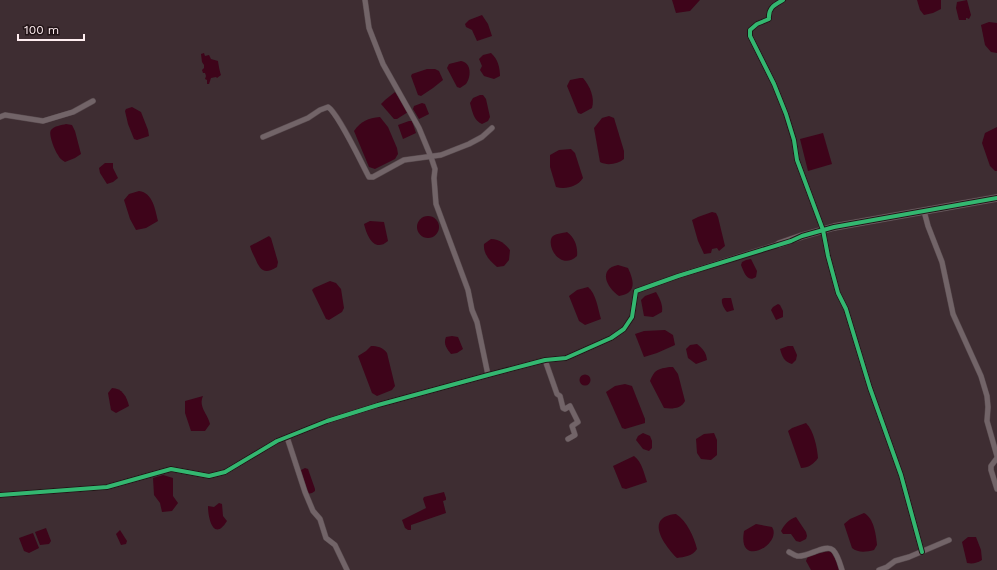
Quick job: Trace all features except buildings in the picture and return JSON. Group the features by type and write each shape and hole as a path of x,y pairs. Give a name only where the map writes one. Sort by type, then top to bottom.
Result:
{"street":[{"path":"365,0 369,28 383,64 419,128 435,169 434,178 436,204 468,290 488,375"},
{"path":"783,0 774,2 769,12 769,19 757,24 750,30 750,36 781,101 791,132 797,160 823,230 838,293 846,309 870,388 901,475 922,552"},
{"path":"0,117 5,115 43,120 73,112 93,101"},
{"path":"263,137 308,118 320,110 328,107 341,122 369,177 373,177 404,160 441,155 469,144 482,137 492,128"},
{"path":"0,494 107,487 171,469 209,476 225,472 277,441 328,421 378,405 488,375 545,360 566,358 612,338 624,329 632,317 636,291 678,276 823,230 997,198"},
{"path":"924,211 928,226 942,262 953,314 981,376 987,396 987,421 997,457 991,466 991,470 997,489"},
{"path":"545,360 557,394 560,396 563,408 565,409 570,406 578,422 572,426 575,436 568,439"},
{"path":"287,437 305,492 320,519 326,538 335,545 347,570"},
{"path":"879,570 895,561 922,552 949,540"},
{"path":"788,552 797,556 802,556 830,548 837,557 842,570"}],"shaded area":[{"path":"672,0 700,0 690,11 676,13"},
{"path":"917,0 941,0 941,9 924,15 920,10"},
{"path":"967,0 971,15 969,19 966,18 966,20 959,20 956,8 957,2"},
{"path":"482,15 488,24 492,36 477,41 472,30 466,27 465,24 469,20"},
{"path":"989,22 997,23 997,53 991,52 985,45 981,25"},
{"path":"204,53 205,56 209,55 211,59 218,61 221,75 217,78 211,78 209,84 207,84 205,73 203,73 202,70 204,65 201,54"},
{"path":"491,53 497,61 500,70 500,76 494,79 484,76 480,70 482,66 479,59 483,55"},
{"path":"461,61 467,64 470,74 466,84 460,88 457,87 447,68 449,64"},
{"path":"427,69 435,69 439,71 443,80 421,96 418,95 411,76 412,74"},
{"path":"583,78 588,85 593,100 592,108 581,114 578,113 567,86 570,80"},
{"path":"395,92 408,112 397,119 394,119 381,104"},
{"path":"483,95 486,99 490,117 488,121 482,124 475,118 470,103 473,98"},
{"path":"422,103 425,104 429,114 419,119 413,109 414,106"},
{"path":"132,107 141,112 149,136 137,140 134,139 125,111 126,109"},
{"path":"609,116 614,118 624,151 624,159 612,164 600,162 594,128 602,118"},
{"path":"380,117 388,127 398,154 395,159 375,169 369,167 354,131 365,121"},
{"path":"412,121 416,133 403,139 398,125"},
{"path":"66,124 72,125 75,131 81,154 65,162 59,157 55,150 50,132 58,126"},
{"path":"997,127 997,171 995,171 990,166 982,143 985,133"},
{"path":"823,133 832,164 808,171 800,139"},
{"path":"571,149 575,153 583,178 571,187 556,187 550,167 550,155 559,150"},
{"path":"105,163 113,163 113,168 118,178 107,184 100,173 99,168"},
{"path":"139,191 144,192 153,202 158,221 146,228 136,230 130,219 124,200 129,194"},
{"path":"712,212 716,213 718,217 725,246 719,251 717,248 712,249 711,253 704,254 698,241 692,220"},
{"path":"428,216 436,219 439,227 436,235 428,238 420,235 417,227 420,219"},
{"path":"370,221 384,222 388,241 379,245 372,242 364,224"},
{"path":"567,232 574,240 577,256 566,261 556,256 551,246 551,241 553,236"},
{"path":"269,236 271,238 278,262 277,267 266,271 259,266 250,246"},
{"path":"491,239 502,242 510,250 509,260 504,266 497,267 486,254 484,244"},
{"path":"751,259 757,271 756,277 750,279 743,271 741,265 742,262"},
{"path":"618,265 628,268 633,282 629,292 619,296 614,292 606,279 608,270"},
{"path":"330,281 336,283 341,289 344,308 342,312 329,320 326,319 312,290"},
{"path":"588,287 595,297 601,319 585,325 579,321 569,296 577,290"},
{"path":"656,292 661,302 662,312 653,317 644,316 641,300 645,296"},
{"path":"731,298 734,310 726,311 722,302 722,299"},
{"path":"778,304 783,311 783,317 776,320 771,310"},
{"path":"665,330 673,335 675,345 644,357 635,334 644,331"},
{"path":"446,337 458,337 463,349 457,353 451,354 445,342"},
{"path":"697,344 704,351 707,360 696,364 688,358 686,349 690,345"},
{"path":"371,346 380,347 387,353 395,386 392,390 377,396 372,393 358,356"},
{"path":"793,346 797,355 796,360 792,364 785,360 780,349"},
{"path":"673,367 678,374 685,401 681,406 676,408 664,408 650,381 657,370"},
{"path":"583,375 587,375 589,376 589,384 583,385 580,382 580,378"},
{"path":"625,384 632,386 645,419 645,423 625,429 622,428 606,392 615,386"},
{"path":"112,388 116,388 124,394 129,406 116,413 111,410 108,393"},
{"path":"203,396 202,407 210,424 205,431 191,431 185,413 185,401"},
{"path":"806,423 813,435 818,458 811,465 801,468 788,431"},
{"path":"643,433 650,436 652,441 652,448 649,451 643,449 636,440 638,436"},
{"path":"714,433 717,440 717,455 711,460 701,459 697,453 696,439 704,434"},
{"path":"634,456 641,464 647,482 626,489 622,488 613,466"},
{"path":"305,468 308,469 315,489 312,493 307,494 299,471"},
{"path":"163,475 173,478 173,496 178,503 172,511 162,512 160,503 154,495 153,478"},
{"path":"444,492 446,500 443,501 446,513 411,525 411,530 405,528 402,520 426,508 423,499 424,497"},
{"path":"219,503 222,504 223,516 227,521 219,529 215,529 209,517 208,506 214,507"},
{"path":"864,513 872,523 877,545 874,550 862,552 852,548 844,524 850,519"},
{"path":"676,514 684,521 690,530 697,549 691,555 677,558 663,539 659,526 661,520 666,516"},
{"path":"796,517 807,536 806,539 800,542 796,541 791,534 783,534 781,531 787,522"},
{"path":"756,524 772,527 774,534 766,546 760,550 753,551 747,549 744,543 744,531"},
{"path":"46,528 51,541 49,544 40,545 35,532"},
{"path":"120,530 127,541 126,544 121,545 116,534"},
{"path":"33,533 39,548 29,553 24,551 19,538"},
{"path":"968,537 976,537 981,550 982,560 978,562 967,563 962,542"},
{"path":"829,551 832,553 841,570 811,570 806,561 808,556"}],"cycle path":[{"path":"783,0 772,7 769,19 757,24 750,30 750,36 774,84 786,114 794,140 797,160 823,230 838,293 846,309 870,388 901,475 922,552"},
{"path":"0,495 107,487 171,469 209,476 225,472 277,441 327,421 378,405 488,375 545,360 566,358 611,338 624,329 632,317 636,291 678,276 834,227 997,198"}]}
